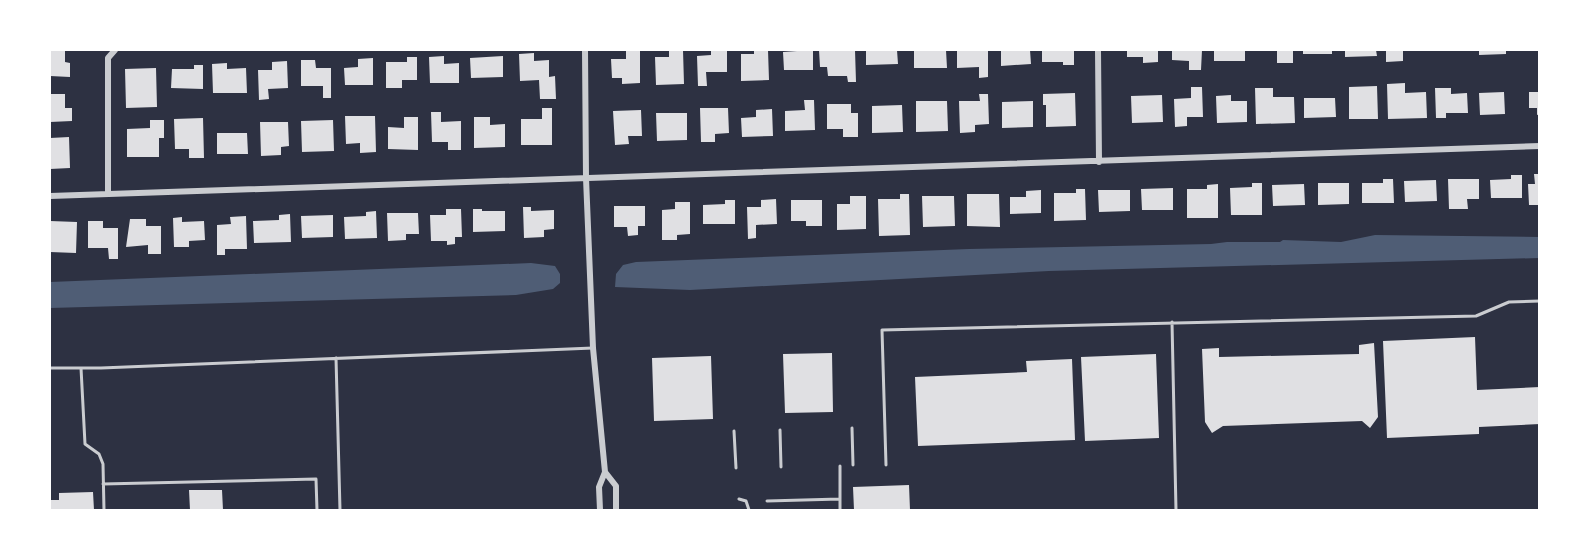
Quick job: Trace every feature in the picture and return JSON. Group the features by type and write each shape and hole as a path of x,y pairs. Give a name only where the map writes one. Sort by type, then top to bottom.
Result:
{"street":[{"path":"108,194 108,58 116,50"},
{"path":"585,50 586,178 593,348 605,472 599,487 600,510"},
{"path":"1098,50 1099,162"},
{"path":"50,196 1539,147"},
{"path":"605,472 616,486 616,510"}],"lane":[{"path":"886,465 882,330 1476,316 1509,302 1539,301"},
{"path":"1172,322 1176,510"},
{"path":"50,368 593,348"},
{"path":"336,358 340,510"},
{"path":"81,368 86,444 99,454 103,464 104,510"},
{"path":"852,428 853,465"},
{"path":"780,430 781,467"},
{"path":"734,431 736,468"},
{"path":"840,466 840,510"},
{"path":"103,484 316,479 317,510"},
{"path":"739,499 746,501 749,510"},
{"path":"767,501 840,500"}],"water":[{"path":"1375,235 1539,237 1539,258 1049,271 690,290 615,287 616,274 623,265 636,262 969,249 1280,242 1283,240 1341,242"},
{"path":"531,263 555,266 560,274 560,283 553,289 516,295 50,308 50,282"}],"building":[{"path":"50,50 65,50 65,62 70,63 70,77 50,76"},
{"path":"626,50 640,50 640,83 622,84 622,78 612,78 611,59 626,59"},
{"path":"669,50 683,50 684,84 656,85 655,57 669,57"},
{"path":"711,50 727,50 727,72 706,72 707,86 698,86 697,56 711,55"},
{"path":"754,50 768,50 769,80 741,81 741,54 754,54"},
{"path":"813,50 813,70 784,70 783,52"},
{"path":"819,50 855,50 856,82 848,82 847,76 828,76 827,67 820,67"},
{"path":"866,50 897,50 898,64 866,65"},
{"path":"914,50 946,50 947,68 914,68"},
{"path":"957,50 988,50 988,77 979,78 979,67 957,68"},
{"path":"1001,50 1030,50 1031,64 1001,66"},
{"path":"1042,50 1074,50 1074,65 1063,65 1063,62 1042,62"},
{"path":"1127,50 1158,50 1158,62 1143,63 1143,57 1127,57"},
{"path":"1172,50 1202,50 1201,70 1189,70 1189,61 1172,60"},
{"path":"1214,50 1245,50 1245,61 1214,61"},
{"path":"1277,50 1293,50 1293,63 1277,63"},
{"path":"1303,50 1332,50 1332,54 1303,54"},
{"path":"1345,50 1376,50 1377,56 1345,57"},
{"path":"1386,50 1403,50 1403,61 1386,62"},
{"path":"1479,50 1506,50 1506,54 1479,55"},
{"path":"534,53 534,61 549,60 549,77 555,76 556,99 540,99 539,80 520,81 519,54"},
{"path":"444,56 444,64 459,63 459,83 430,83 429,57"},
{"path":"503,56 503,77 471,78 470,58"},
{"path":"407,57 417,57 417,80 402,80 402,88 386,88 386,62 407,62"},
{"path":"373,58 373,85 345,85 344,68 358,67 358,59"},
{"path":"301,60 315,60 316,68 331,68 331,98 323,98 323,86 301,86"},
{"path":"287,61 288,88 268,89 269,99 259,100 258,70 272,70 272,62"},
{"path":"227,63 227,69 246,68 247,93 213,93 212,64"},
{"path":"194,65 203,65 203,89 171,88 172,69 194,69"},
{"path":"156,68 157,107 126,108 125,69"},
{"path":"1405,83 1405,93 1426,92 1427,118 1388,119 1387,84"},
{"path":"1377,86 1378,119 1349,119 1349,87"},
{"path":"1191,87 1202,87 1203,117 1187,117 1187,126 1175,127 1174,99 1191,98"},
{"path":"1255,88 1273,88 1273,97 1294,97 1295,123 1256,124"},
{"path":"1435,88 1451,88 1451,94 1467,93 1468,113 1446,113 1446,118 1436,118"},
{"path":"1504,92 1505,114 1480,115 1479,93"},
{"path":"1529,92 1540,92 1540,114 1537,115 1537,108 1529,108"},
{"path":"1075,93 1076,126 1046,127 1046,105 1043,105 1043,94"},
{"path":"50,94 65,94 65,108 72,108 72,121 50,122"},
{"path":"979,94 988,94 989,124 975,125 975,132 960,133 959,101 980,101"},
{"path":"1162,95 1163,122 1132,123 1131,96"},
{"path":"1231,95 1231,101 1247,101 1247,122 1217,123 1216,96"},
{"path":"1304,98 1335,98 1336,117 1304,118"},
{"path":"804,100 814,100 815,130 785,131 785,111 805,110"},
{"path":"916,101 947,101 948,131 916,132"},
{"path":"1033,101 1033,127 1002,128 1002,102"},
{"path":"827,104 851,104 851,113 858,113 858,137 843,137 843,129 827,129"},
{"path":"902,105 903,132 872,133 872,106"},
{"path":"542,108 552,108 552,145 521,145 521,119 542,119"},
{"path":"700,108 728,108 729,133 715,134 715,142 701,142"},
{"path":"772,109 773,136 742,137 741,118 756,117 756,110"},
{"path":"641,110 642,136 628,136 629,144 615,145 613,111"},
{"path":"431,112 441,112 441,122 461,121 461,150 448,150 448,142 432,142"},
{"path":"656,113 687,113 687,140 657,141"},
{"path":"345,116 375,116 376,152 360,153 360,143 346,144"},
{"path":"404,117 418,117 418,150 388,149 388,127 404,128"},
{"path":"474,117 490,117 490,125 505,124 505,147 474,148"},
{"path":"203,118 204,158 189,158 189,149 175,149 174,119"},
{"path":"150,120 164,120 164,138 159,138 159,157 127,157 127,129 150,128"},
{"path":"333,120 334,151 302,152 301,121"},
{"path":"260,122 288,122 289,146 281,147 281,155 261,156"},
{"path":"217,133 247,133 248,154 217,154"},
{"path":"69,137 70,168 50,169 50,138"},
{"path":"1534,174 1540,174 1540,205 1529,205 1528,184 1535,184"},
{"path":"1511,175 1522,175 1522,198 1491,198 1490,180 1511,179"},
{"path":"1383,179 1393,179 1394,203 1362,203 1362,183 1383,183"},
{"path":"1448,179 1479,179 1479,199 1467,199 1468,209 1449,209"},
{"path":"1436,180 1437,201 1405,202 1404,181"},
{"path":"1252,183 1262,183 1262,215 1231,215 1230,188 1252,187"},
{"path":"1318,183 1349,183 1349,204 1318,205"},
{"path":"1218,184 1218,218 1187,218 1187,189 1207,189 1207,185"},
{"path":"1304,184 1305,205 1273,206 1272,185"},
{"path":"1173,188 1173,210 1142,210 1141,189"},
{"path":"1076,189 1085,189 1086,220 1054,221 1054,193 1076,193"},
{"path":"1041,190 1041,213 1010,214 1010,197 1026,197 1026,191"},
{"path":"1098,190 1130,190 1130,211 1099,212"},
{"path":"900,194 909,194 910,235 879,236 878,199 900,199"},
{"path":"967,194 999,194 1000,227 967,226"},
{"path":"850,196 866,196 866,229 837,230 837,204 850,204"},
{"path":"922,196 954,196 955,226 923,227"},
{"path":"776,199 777,224 756,225 756,238 748,239 747,207 761,207 761,200"},
{"path":"725,200 735,200 735,224 703,224 703,205 725,204"},
{"path":"791,200 822,200 822,226 806,226 806,221 791,221"},
{"path":"675,202 690,202 690,234 677,235 677,240 662,240 662,210 675,209"},
{"path":"614,206 645,206 645,226 638,226 638,235 628,236 627,227 614,227"},
{"path":"523,207 531,207 531,211 554,210 554,229 544,230 544,237 524,238"},
{"path":"446,209 461,209 462,237 455,237 455,244 447,245 447,241 431,241 430,215 446,215"},
{"path":"473,209 505,211 505,231 473,232"},
{"path":"376,211 377,238 345,239 344,217 366,216 366,212"},
{"path":"387,213 418,213 419,234 406,234 406,240 388,241"},
{"path":"290,214 291,242 254,243 253,221 279,220 279,215"},
{"path":"333,215 333,237 302,238 301,216"},
{"path":"246,216 247,249 225,249 225,255 217,255 217,225 231,224 230,217"},
{"path":"182,217 182,222 204,221 205,240 189,241 189,247 174,247 173,218"},
{"path":"130,219 146,219 146,226 161,226 161,254 148,254 148,245 126,247"},
{"path":"50,221 77,222 76,253 50,252"},
{"path":"88,221 103,221 103,228 118,228 118,259 109,259 108,248 88,248"},
{"path":"1475,337 1477,390 1540,387 1540,424 1479,427 1479,434 1387,438 1383,341"},
{"path":"1374,343 1378,417 1370,428 1362,421 1223,426 1212,433 1205,422 1202,349 1219,348 1219,357 1359,354 1359,345"},
{"path":"832,353 833,412 785,413 783,354"},
{"path":"1156,354 1159,438 1085,441 1081,357"},
{"path":"711,356 713,419 654,421 652,358"},
{"path":"1072,359 1075,440 918,446 915,377 1027,372 1026,361"},
{"path":"909,485 910,510 854,510 853,487"},
{"path":"189,490 222,490 223,510 190,510"},
{"path":"93,492 94,510 50,510 50,500 59,500 59,493"}]}
